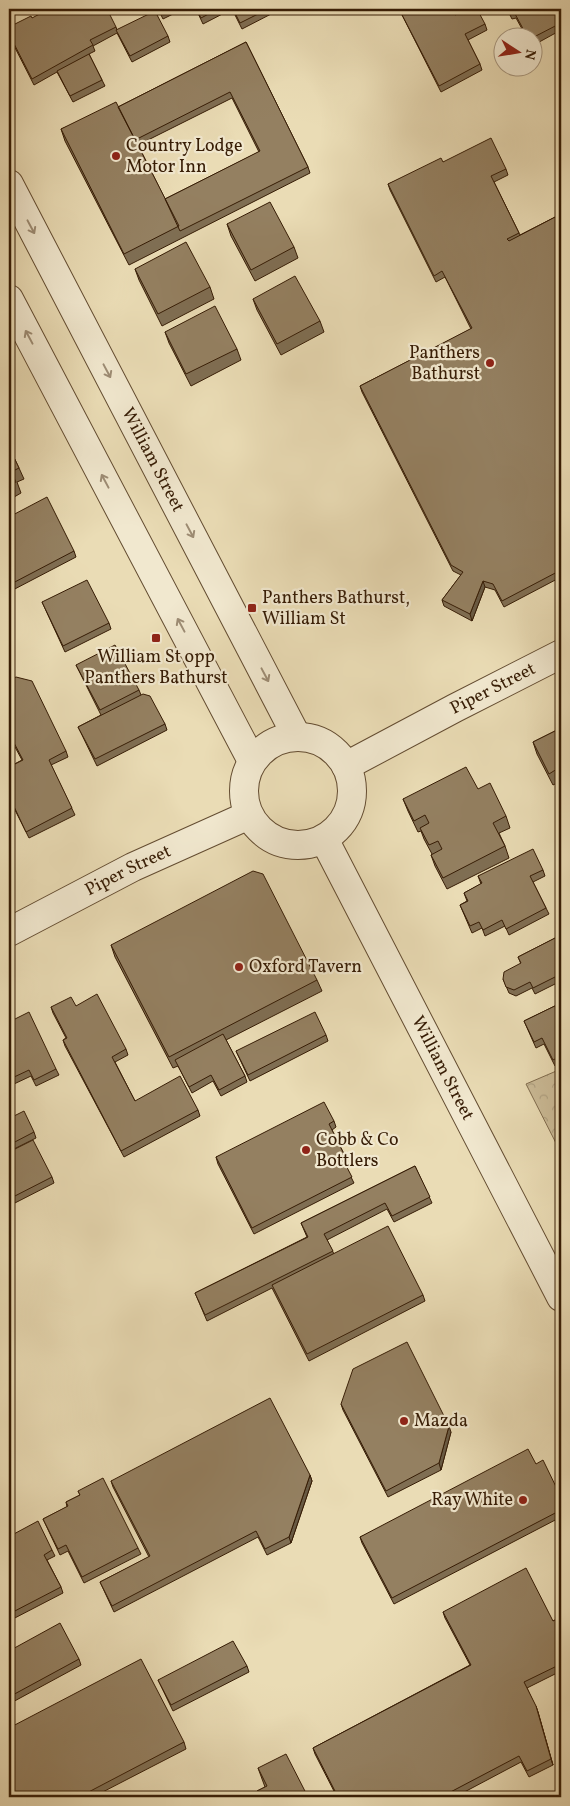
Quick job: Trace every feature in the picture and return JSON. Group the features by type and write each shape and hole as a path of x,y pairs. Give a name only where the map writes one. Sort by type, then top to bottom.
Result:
{"street":[{"name":"William Street","path":"9,184 297,737"},
{"path":"9,299 252,761"},
{"name":"Piper Street","path":"346,766 561,654"},
{"path":"284,738 312,738 326,744 346,766 351,779 350,807 344,820 335,831 324,839 308,845 290,845 273,840 259,829 249,815 244,797 245,778 252,761 272,743 284,738"},
{"name":"Piper Street","path":"9,932 133,867 249,815"},
{"name":"William Street","path":"324,839 561,1297"}],"green space":[{"path":"561,1069 561,1153 526,1084"}],"building":[{"path":"49,9 107,9 116,27 90,40 93,45 32,79 9,34 9,27"},
{"path":"159,9 169,9 161,13"},
{"path":"196,9 218,9 201,18"},
{"path":"233,9 268,9 240,23"},
{"path":"399,9 452,9 455,15 466,9 477,9 485,24 465,34 480,64 439,86"},
{"path":"508,9 561,9 561,23 542,33 542,28 523,28 514,12 510,13"},
{"path":"155,11 168,36 130,56 116,30"},
{"path":"246,42 308,167 180,231 165,199 260,151 230,92 135,140 118,107"},
{"path":"89,54 102,80 70,96 57,71"},
{"path":"116,102 179,226 124,254 61,129"},
{"name":"Panthers Bathurst","path":"491,138 506,169 491,176 519,233 507,239 509,241 561,214 561,570 502,601 493,584 483,581 470,614 442,600 463,572 451,565 360,386 472,328 442,271 434,276 388,184 441,158 443,162"},
{"path":"270,202 294,247 251,270 227,224"},
{"path":"186,242 210,287 158,314 135,269"},
{"path":"295,276 320,321 277,344 253,299"},
{"path":"215,306 237,349 186,374 165,332"},
{"path":"9,447 19,468 11,472 16,482 9,486"},
{"path":"47,497 74,551 9,585 9,517"},
{"path":"87,580 109,623 63,646 42,602"},
{"path":"115,645 139,690 100,710 76,665"},
{"path":"16,677 32,681 66,751 49,760 72,808 26,832 9,796 9,767 23,760 13,741 9,743 9,681"},
{"path":"143,694 150,696 165,724 95,759 78,727"},
{"path":"561,728 561,769 560,767 549,774 533,742"},
{"path":"466,767 478,789 490,783 506,816 493,823 505,846 443,878 431,855 442,849 438,841 429,845 420,828 429,823 425,815 414,821 403,799"},
{"path":"533,849 543,870 530,876 546,908 506,929 502,920 483,930 479,922 470,926 460,905 468,901 464,893 482,883 478,876"},
{"path":"253,871 263,874 317,980 169,1057 111,945"},
{"path":"561,935 561,974 533,988 530,982 514,990 506,987 503,979 504,972 521,963 518,957"},
{"path":"97,994 126,1049 112,1057 135,1101 180,1076 198,1110 121,1151 63,1040 67,1038 51,1007 71,997 76,1006"},
{"path":"561,1003 561,1056 553,1060 542,1038 534,1042 524,1021"},
{"path":"29,1012 56,1069 34,1080 29,1070 12,1078 9,1071 9,1022"},
{"path":"315,1012 326,1035 248,1075 236,1051"},
{"path":"223,1034 245,1076 219,1090 211,1075 189,1087 175,1060"},
{"path":"324,1102 334,1121 329,1124 344,1154 341,1156 352,1177 252,1228 216,1157"},
{"path":"9,1105 14,1116 24,1111 34,1132 9,1145"},
{"path":"33,1140 52,1177 9,1199 9,1152"},
{"path":"415,1166 430,1197 392,1216 385,1203 324,1234 333,1251 205,1315 195,1293 308,1237 301,1223"},
{"path":"388,1226 423,1295 307,1354 272,1285"},
{"path":"407,1342 449,1426 439,1463 386,1491 341,1404 353,1369"},
{"path":"270,1398 310,1475 289,1537 265,1549 256,1531 112,1606 100,1582 150,1556 111,1481"},
{"path":"528,1449 536,1464 543,1460 561,1497 561,1510 392,1598 360,1537"},
{"path":"103,1478 138,1548 82,1577 66,1545 58,1549 43,1519 68,1506 66,1502 80,1495 78,1491"},
{"path":"38,1521 52,1550 44,1555 61,1587 9,1614 9,1531 12,1535"},
{"path":"526,1568 553,1621 561,1617 561,1664 524,1682 536,1706 551,1759 527,1771 519,1756 441,1797 338,1797 313,1748 471,1665 443,1612"},
{"path":"60,1623 79,1659 9,1697 9,1651"},
{"path":"233,1641 247,1666 171,1705 158,1680"},
{"path":"141,1659 184,1742 79,1797 9,1797 9,1728"},
{"path":"286,1754 308,1797 261,1797 257,1791 267,1786 258,1768"}],"place":[{"name":"Country Lodge Motor Inn","path":"116,156"},
{"name":"Panthers Bathurst","path":"490,363"},
{"name":"Panthers Bathurst, William St","path":"252,608"},
{"name":"William St opp Panthers Bathurst","path":"156,638"},
{"name":"Oxford Tavern","path":"239,967"},
{"name":"Cobb & Co Bottlers","path":"306,1150"},
{"name":"Mazda","path":"404,1421"},
{"name":"Ray White","path":"523,1500"}]}
